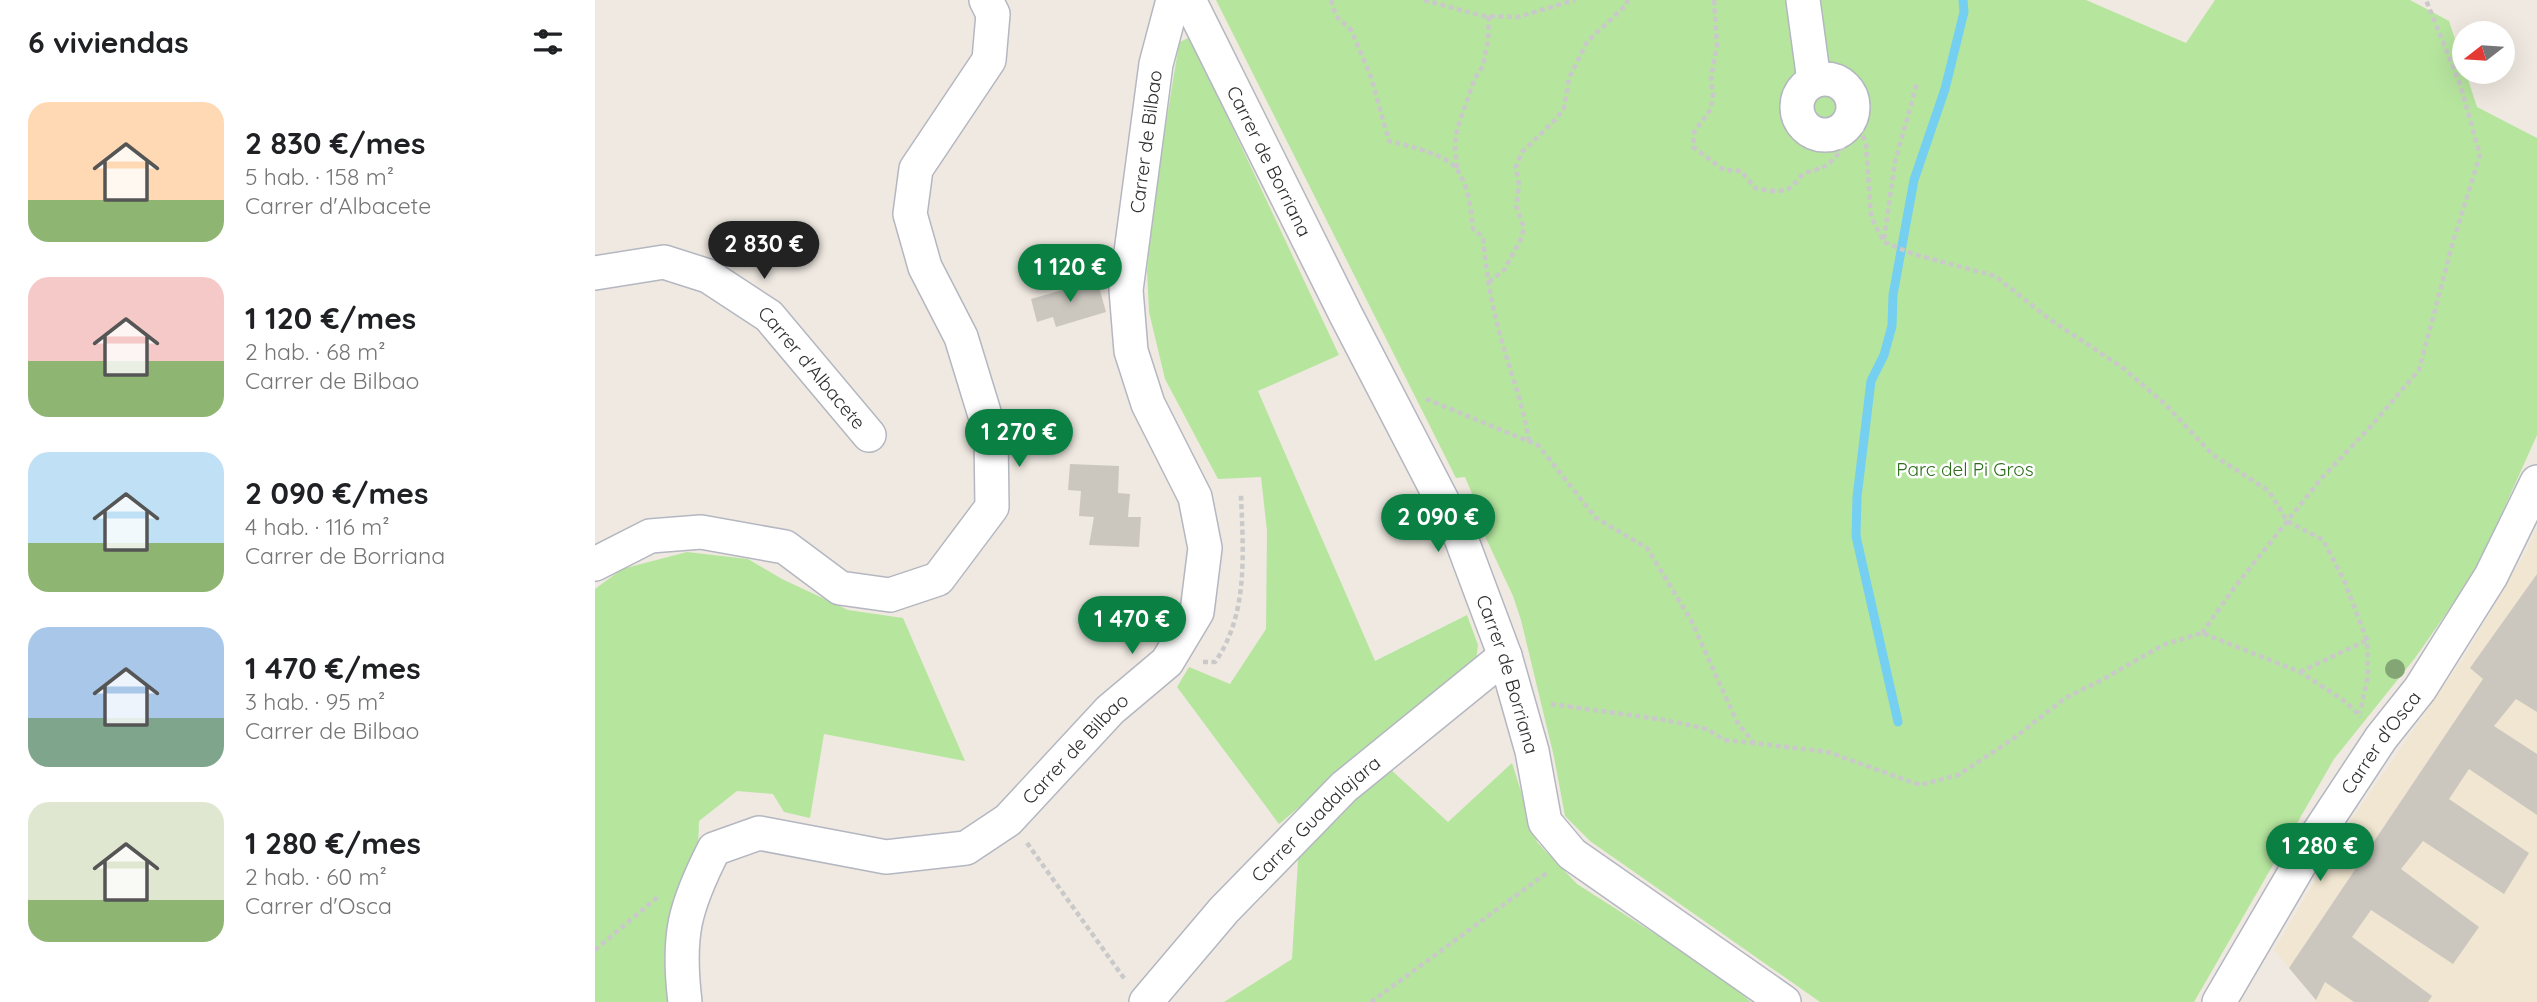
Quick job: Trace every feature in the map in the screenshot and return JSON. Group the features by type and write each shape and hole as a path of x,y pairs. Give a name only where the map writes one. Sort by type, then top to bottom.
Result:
{"street":[{"path":"595,564 650,536 701,532 785,547 840,588 890,595 938,579 992,507 991,435 961,337 925,267 910,214 916,169 989,60 993,14 986,0"},
{"name":"Carrer de Bilbao","path":"685,1002 681,956 684,919 695,886 714,849 759,833 886,857 966,848 1008,820 1110,710 1167,662 1197,612 1205,548 1195,497 1148,404 1131,351 1126,290 1156,64 1173,0"},
{"name":"Carrer de Borriana","path":"1189,0 1459,533 1505,656 1519,702 1532,751 1545,822 1572,854 1784,1002"},
{"path":"1803,0 1814,81"},
{"path":"1830,79 1842,85 1851,98 1852,113 1847,124 1837,132 1825,135 1809,130 1801,123 1797,105 1801,91 1814,81 1830,79"},
{"name":"Carrer d'Albacete","path":"595,273 664,262 708,276 769,316 869,435"},
{"name":"Carrer d'Osca","path":"2219,1002 2315,838 2370,727 2420,689 2491,576 2537,482"},
{"name":"Carrer Guadalajara","path":"1138,995 1345,786 1505,656"}],"path":[{"path":"1331,0 1336,16 1352,30 1370,74 1389,141 1432,153 1458,169"},
{"path":"1425,0 1489,16 1518,17 1575,0"},
{"path":"1489,282 1504,270 1524,228 1516,206 1519,186 1516,167 1522,152 1564,108 1569,78 1587,42 1628,0"},
{"path":"1714,0 1717,45 1711,78 1711,109 1695,132 1693,147 1724,170 1741,171 1755,188 1769,191 1787,189 1804,174 1824,167 1835,157 1849,136 1853,125 1852,113"},
{"path":"1519,702 1570,705 1665,720 1707,729 1724,740 1828,752 1920,785 1958,775 2013,739 2065,698 2163,645 2202,633 2234,588 2320,481 2419,370 2453,242 2480,155 2460,84 2426,0"},
{"path":"1489,16 1483,66 1475,78 1457,129 1455,148 1458,169 1469,199 1473,229 1483,237 1500,333 1525,412 1530,442"},
{"path":"1884,242 1895,162 1917,83"},
{"path":"1852,113 1866,144 1871,217 1884,242 1913,254 1995,276 2048,318 2131,375 2166,405 2213,456 2269,491 2287,521 2323,540 2343,578 2367,640 2370,727"},
{"path":"1384,388 1419,396 1538,445 1596,518 1647,548 1691,620 1737,722 1754,743"},
{"path":"2202,633 2300,672 2346,702 2370,727"},
{"path":"2300,672 2367,640"},
{"path":"1026,842 1138,995"},
{"path":"1371,1002 1572,854"},
{"path":"595,950 665,891"}],"shaded area":[{"path":"2537,528 2537,1002 2317,1002 2274,950 2351,820 2464,657"}],"green space":[{"name":"Parc del Pi Gros","path":"1216,0 2086,0 2186,43 2215,0 2410,0 2449,21 2452,30 2452,84 2470,84 2477,107 2537,138 2537,435 2476,571 2415,658 2334,759 2194,1002 1820,1002 1590,841 1565,816 1554,757 1521,620 1513,596 1476,517 1481,515 1465,477 1456,478"},
{"path":"1190,37 1339,355 1258,391 1375,661 1467,615 1478,645 1476,660 1279,824 1177,687 1189,667 1230,684 1266,629 1267,531 1261,477 1218,479 1165,379 1149,312 1147,271 1158,173 1178,50 1180,42"},
{"path":"687,552 748,559 782,579 848,610 903,618 965,761 824,734 810,818 784,812 773,794 737,791 699,821 698,850 675,1002 595,1002 595,589 622,569"},
{"path":"1512,763 1537,842 1577,884 1721,976 1751,1002 1224,1002 1292,959 1299,844 1389,768 1448,822"}],"building":[{"path":"1097,280 1106,312 1056,327 1053,317 1037,322 1031,299"},
{"path":"1070,464 1119,466 1118,493 1130,494 1128,517 1141,517 1139,547 1089,545 1094,517 1079,516 1081,491 1068,490"},
{"path":"2537,574 2537,712 2516,699 2494,726 2537,754 2537,815 2469,769 2449,799 2529,853 2504,894 2423,841 2401,869 2479,927 2453,964 2371,910 2352,937 2432,996 2428,1002 2354,1002 2325,982 2316,1000 2289,968 2483,679 2470,668"}],"waterway":[{"path":"1898,722 1856,536 1857,497 1871,381 1884,355 1892,326 1893,295 1914,180 1945,89 1964,12 1963,0"}]}
